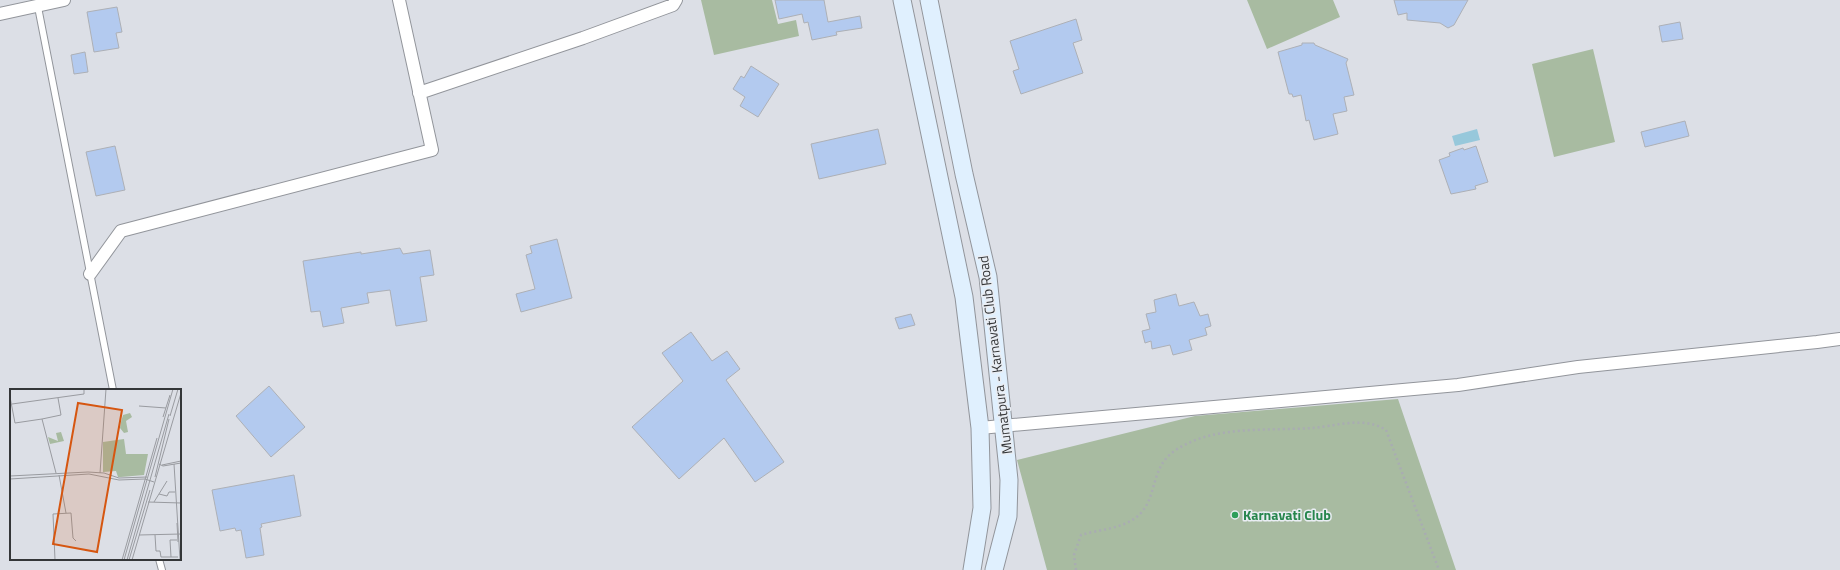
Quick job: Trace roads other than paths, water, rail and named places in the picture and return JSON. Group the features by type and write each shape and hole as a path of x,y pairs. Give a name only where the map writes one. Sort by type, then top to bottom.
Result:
{"street":[{"path":"0,14 38,7 64,0"},
{"path":"90,274 122,231 432,150 398,0"},
{"path":"420,93 583,38 673,5 676,0"},
{"name":"Mumatpura - Karnavati Club Road","path":"902,0 964,297 980,428 982,508 972,570"},
{"name":"Mumatpura - Karnavati Club Road","path":"929,0 964,174 977,222 988,277 1009,480 1008,516 994,570"},
{"path":"980,428 1458,385 1578,367 1817,342 1840,338"}],"lane":[{"path":"38,7 113,389"},
{"path":"159,560 162,570"}],"water":[{"path":"1477,129 1480,140 1455,146 1452,136"}],"place":[{"name":"Karnavati Club","path":"1235,515"}]}
